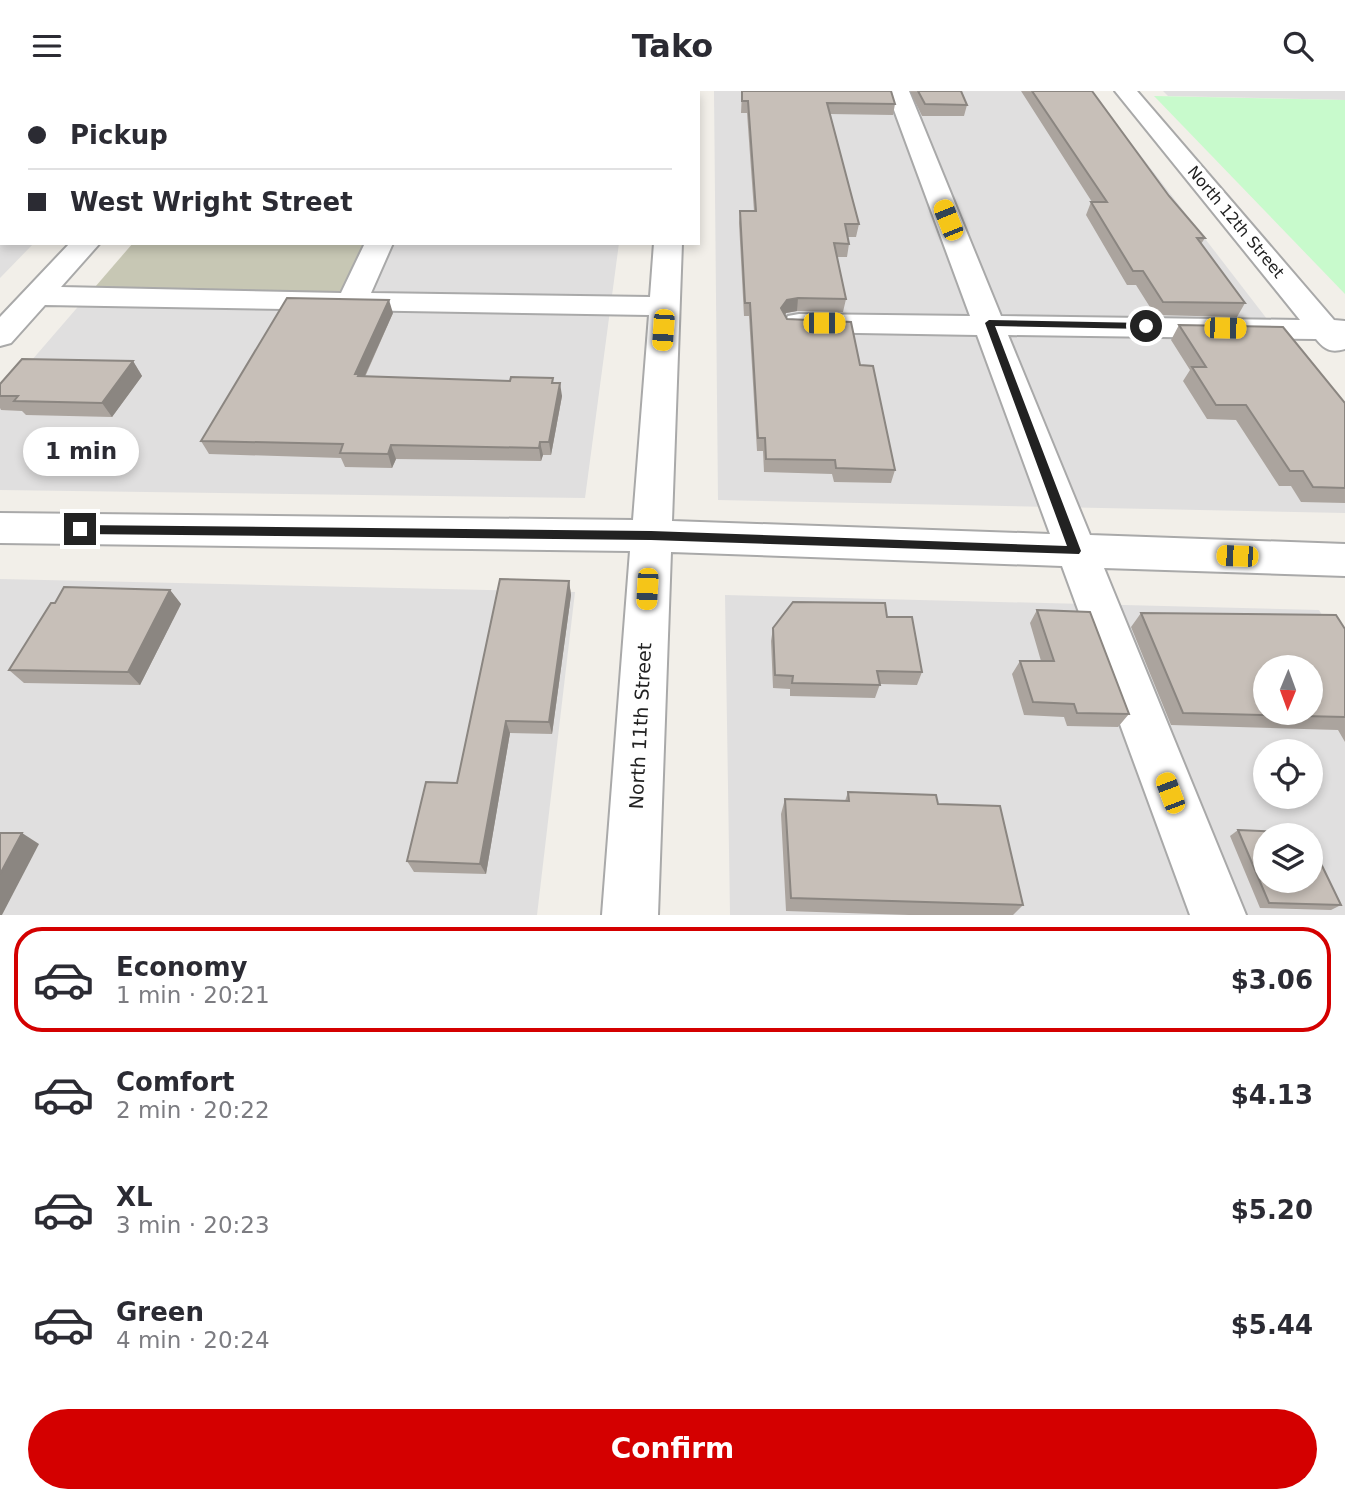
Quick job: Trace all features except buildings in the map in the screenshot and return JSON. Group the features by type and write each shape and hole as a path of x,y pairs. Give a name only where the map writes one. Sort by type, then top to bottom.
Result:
{"street":[{"path":"898,91 1218,915"},
{"name":"North 12th Street","path":"1126,91 1335,330 1345,353"},
{"path":"0,336 84,245"},
{"path":"352,302 378,245"},
{"name":"North 11th Street","path":"629,915 668,245"},
{"path":"38,296 665,306"},
{"path":"797,323 989,323 1335,330"},
{"path":"0,528 651,536 1345,560"}],"shaded area":[{"path":"714,91 1091,91 1345,420 1345,513 718,500"},
{"path":"1163,91 1345,91 1345,100 1168,96"},
{"path":"0,245 32,245 0,278"},
{"path":"131,245 366,245 339,298 89,294"},
{"path":"356,245 619,245 585,498 0,490 0,397 89,294"},
{"path":"0,579 575,592 537,915 0,915"},
{"path":"725,595 1319,610 1345,652 1345,915 730,915"}],"green space":[{"path":"1154,96 1345,100 1345,294"}],"route":[{"path":"80,529 651,536 1075,551 989,323 1146,326"}]}
